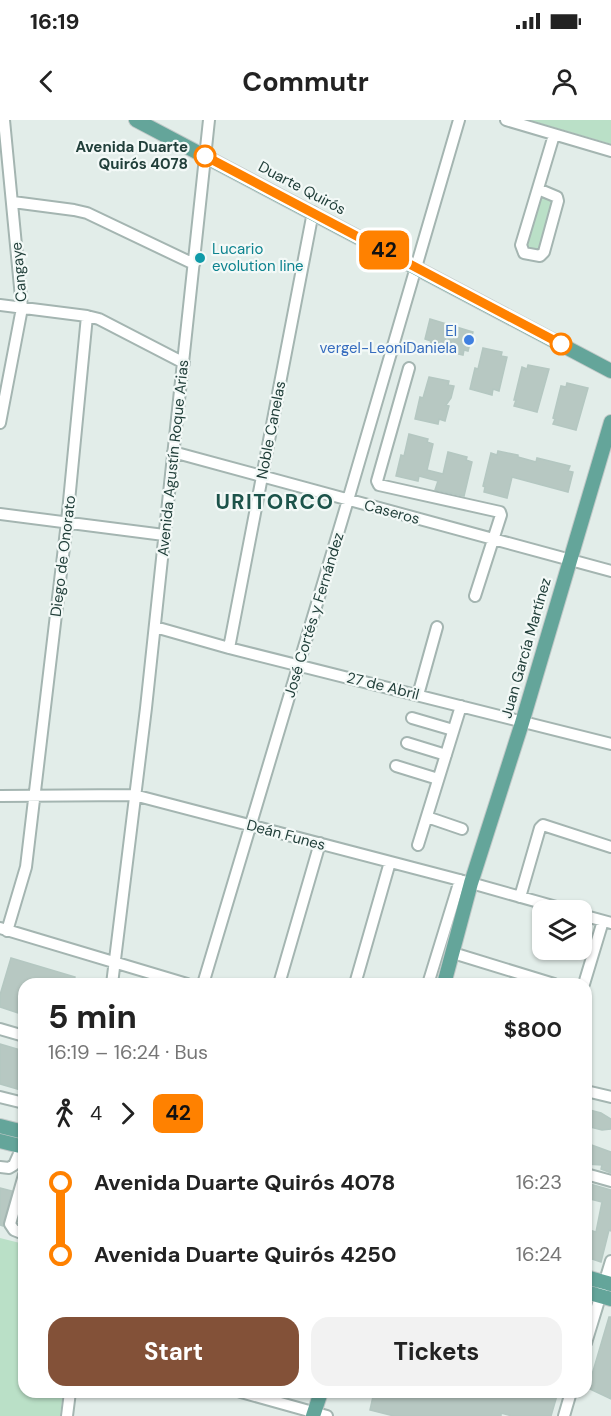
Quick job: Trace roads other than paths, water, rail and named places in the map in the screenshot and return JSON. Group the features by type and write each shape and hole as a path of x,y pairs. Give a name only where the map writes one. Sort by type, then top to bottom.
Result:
{"main road":[{"name":"Duarte Quirós","path":"136,120 611,371"},
{"name":"Juan García Martínez","path":"446,978 453,953 466,882 522,723 611,422"},
{"path":"0,1126 18,1130"},
{"path":"0,1141 18,1146"},
{"path":"592,1279 608,1283"},
{"path":"319,1415 320,1398"},
{"path":"319,1415 326,1398"}],"street":[{"name":"Cangaye","path":"0,423 22,308 4,120"},
{"name":"Avenida Agustín Roque Arias","path":"113,978 184,363 209,120"},
{"name":"José Cortés y Fernández","path":"205,978 252,826 459,120"},
{"path":"506,120 611,151"},
{"path":"538,189 557,197 558,201 544,252 540,256 535,256 524,253 521,245 554,135"},
{"path":"13,202 87,213 194,264"},
{"name":"Noble Canelas","path":"229,648 313,212"},
{"path":"0,305 99,319 184,363"},
{"name":"Diego de Onorato","path":"4,929 26,867 67,522 87,316"},
{"path":"409,368 377,481 379,485 500,512 494,540 475,596"},
{"name":"Caseros","path":"173,452 611,571"},
{"path":"0,514 164,535"},
{"name":"27 de Abril","path":"154,627 611,744"},
{"path":"418,695 437,627"},
{"path":"418,845 460,706"},
{"path":"412,718 453,730"},
{"path":"407,743 446,755"},
{"path":"396,766 438,779"},
{"name":"Deán Funes","path":"0,796 134,795 532,900"},
{"path":"427,817 462,828"},
{"path":"520,897 540,828 543,825 611,846"},
{"path":"281,978 320,843"},
{"path":"357,978 390,862"},
{"path":"430,978 466,882"},
{"path":"586,978 607,922 592,918"},
{"path":"4,929 167,978"},
{"path":"453,953 534,978"},
{"path":"0,1029 18,1034"},
{"path":"592,1092 611,1097"},
{"path":"0,1096 18,1101"},
{"path":"0,1167 9,1168 15,1165 18,1158"},
{"path":"592,1176 611,1181"},
{"path":"18,1196 10,1224 18,1232"},
{"path":"592,1329 606,1297 611,1262"},
{"path":"68,1416 70,1398"},
{"path":"261,1398 319,1415"},
{"path":"564,1416 570,1398"}],"place":[{"name":"Avenida Duarte Quirós 4078","path":"205,156"},
{"name":"Lucario evolution line","path":"200,258"},
{"name":"El vergel-LeoniDaniela","path":"469,340"}],"district":[{"name":"URITORCO","path":"275,502"}]}
